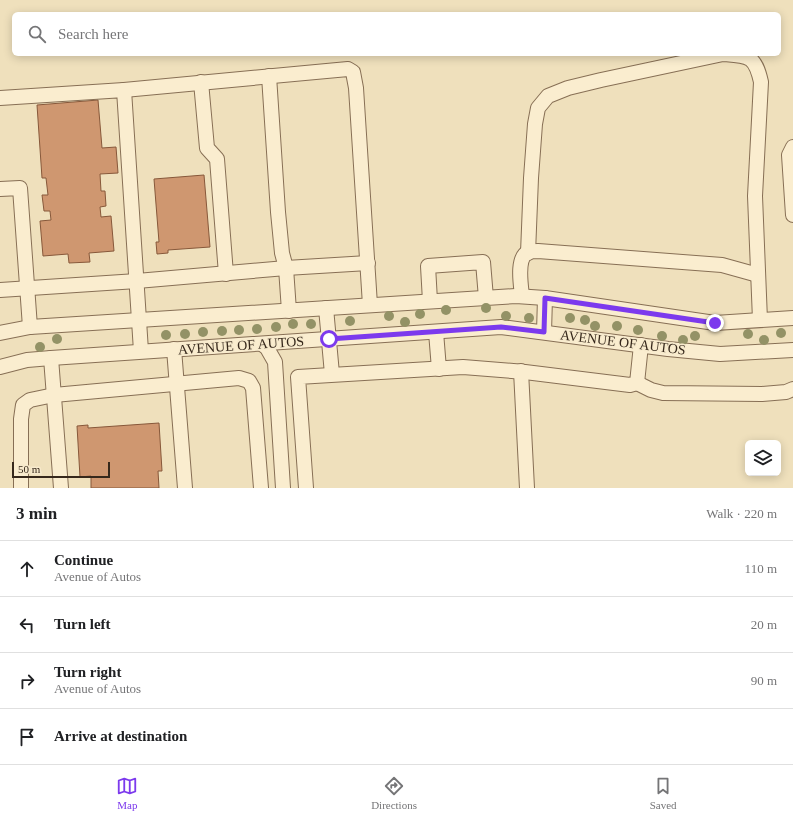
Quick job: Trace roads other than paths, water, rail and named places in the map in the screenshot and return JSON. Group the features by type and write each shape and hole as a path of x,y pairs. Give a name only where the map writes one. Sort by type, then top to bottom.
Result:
{"street":[{"path":"528,252 535,124 538,108 548,96 568,88 714,56"},
{"path":"746,56 752,59 758,70 761,82 755,196 760,320"},
{"path":"0,98 124,90 348,69 353,72 356,88 370,305"},
{"path":"269,76 282,253 286,268 289,311"},
{"path":"201,82 206,148 217,159 226,274"},
{"path":"124,90 142,351"},
{"path":"793,147 789,155 793,215"},
{"path":"0,189 20,188 30,327"},
{"path":"522,296 520,266 522,258 528,252 538,251 722,265 758,275"},
{"path":"430,301 428,266 483,262 486,298"},
{"path":"0,290 368,263"},
{"path":"0,333 30,327 139,319 522,296 545,298 715,323 793,318"},
{"path":"544,332 545,298"},
{"path":"326,308 332,374"},
{"name":"AVENUE OF AUTOS","path":"0,367 26,360 51,358 501,327 720,354 793,350"},
{"path":"436,332 439,369"},
{"path":"262,344 268,348 275,362 283,488"},
{"path":"637,383 641,345"},
{"path":"174,349 185,488"},
{"path":"51,358 61,488"},
{"path":"306,488 298,377 463,367 521,371 630,385 637,383 651,390 663,393 762,394 786,392 793,389"},
{"path":"521,371 527,488"},
{"path":"21,488 21,419 23,405 30,400 54,395 240,378 249,381 253,388 260,488"}]}
